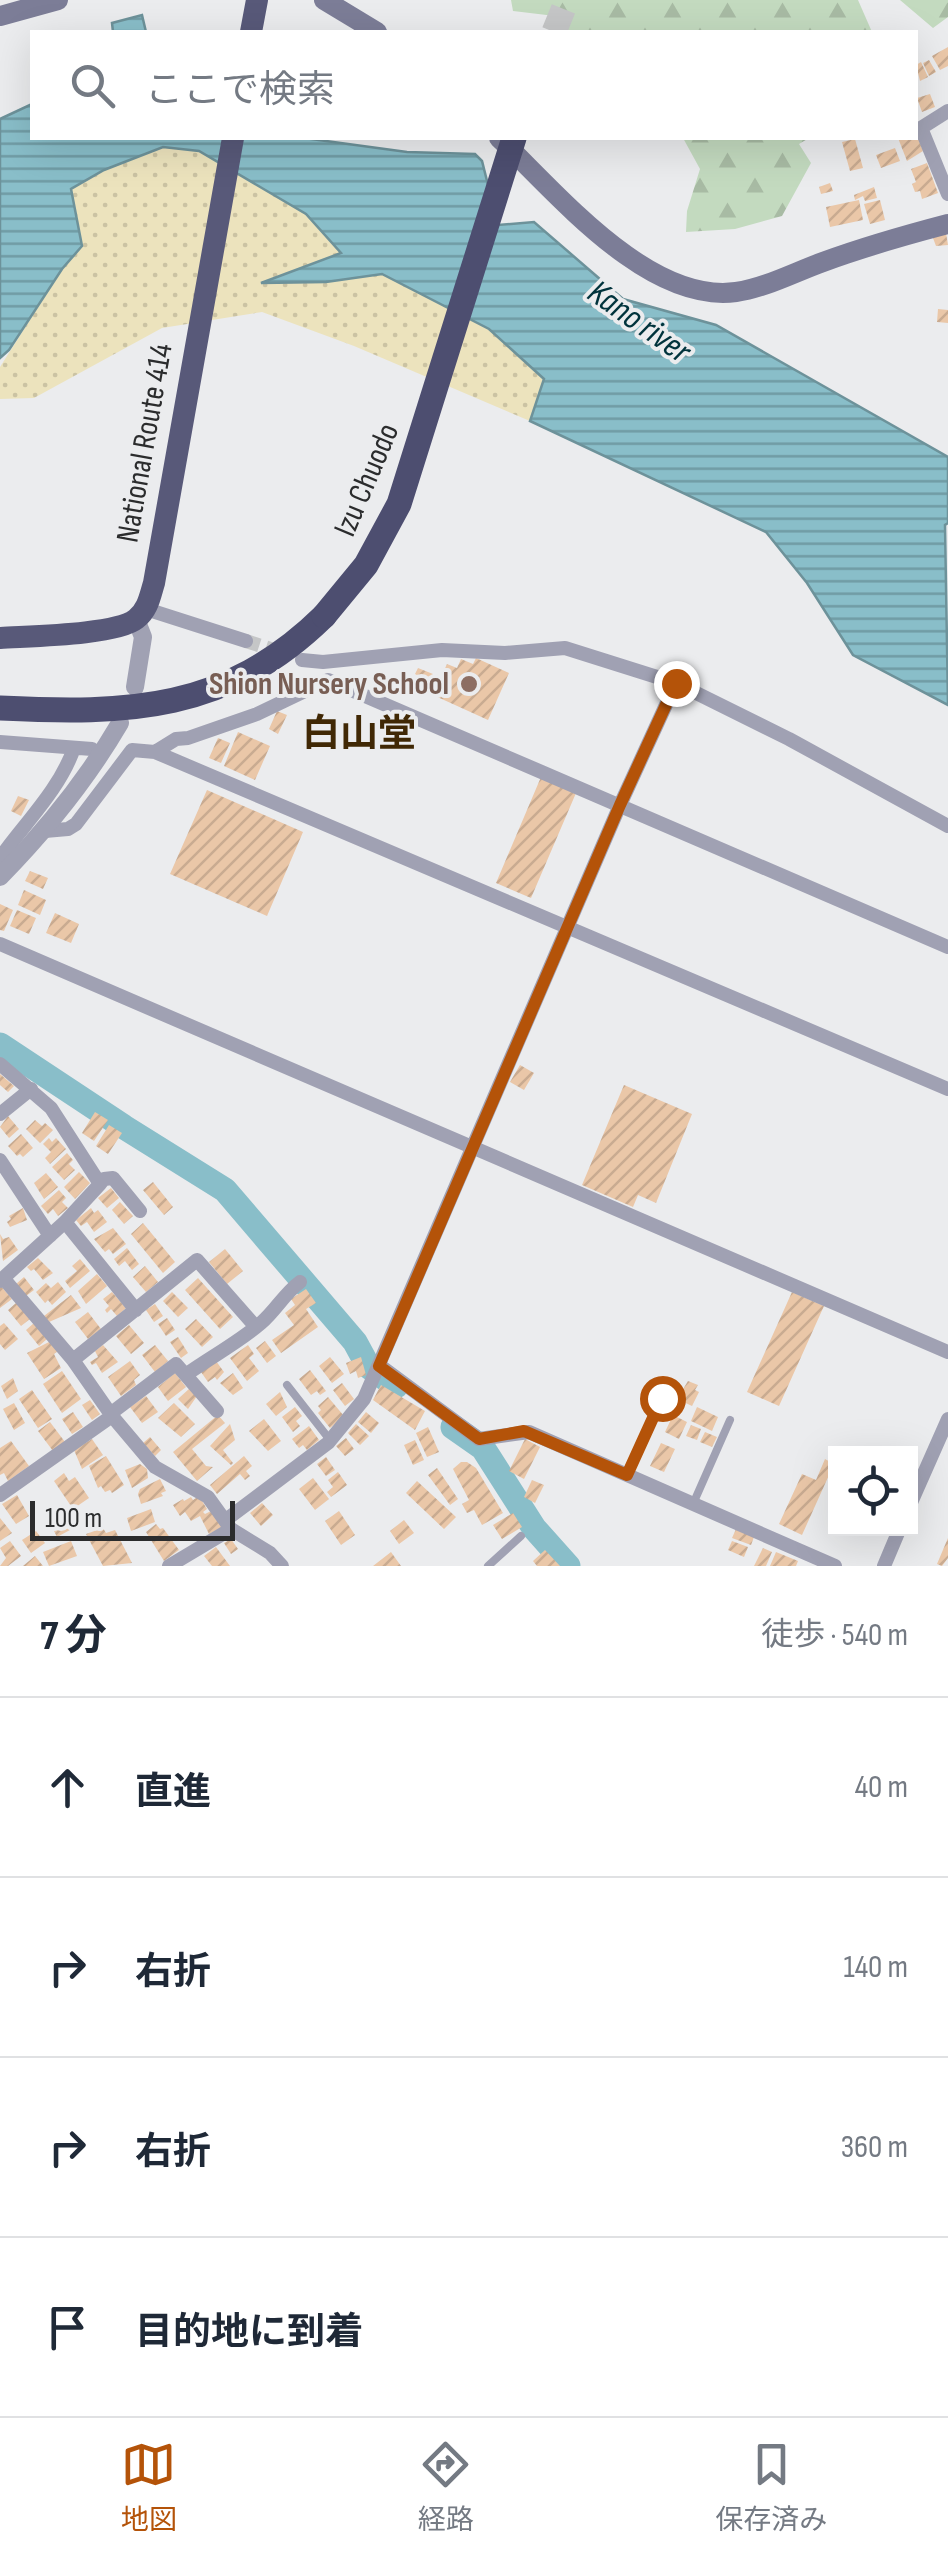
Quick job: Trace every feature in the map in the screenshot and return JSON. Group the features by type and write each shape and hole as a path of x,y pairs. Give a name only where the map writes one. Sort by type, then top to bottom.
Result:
{"highway":[{"path":"251,30 257,0"},
{"name":"National Route 414","path":"141,614 154,583 233,140"},
{"name":"Izu Chuodo","path":"0,704 96,712 143,707 214,688 262,664 320,615 366,565 399,504 420,448 509,140"},
{"path":"0,638 115,628 141,614"}],"main road":[{"path":"0,16 58,0"},
{"path":"324,0 375,30"},
{"path":"501,140 603,236 654,272 709,294 741,292 948,224"}],"street":[{"path":"948,111 921,128 944,172 948,194"},
{"path":"135,686 141,614 246,641"},
{"path":"302,660 324,662 442,650 505,653 564,648 676,683 948,826"},
{"path":"154,752 176,738 188,738 257,714 328,680 948,947"},
{"path":"169,1566 229,1524 330,1440 359,1409 676,683"},
{"path":"0,877 44,831 91,772 120,724"},
{"path":"0,742 92,749"},
{"path":"0,858 40,806 74,748"},
{"path":"44,831 68,829 76,824 132,750 154,752 948,1090"},
{"path":"0,944 948,1352"},
{"path":"0,1064 52,1108 100,1184"},
{"path":"0,1114 31,1089"},
{"path":"0,1160 50,1236"},
{"path":"140,1211 114,1178 104,1179 65,1222 2,1280 74,1360 111,1415 154,1467 208,1497 229,1524 282,1566"},
{"path":"65,1222 136,1310"},
{"path":"74,1360 197,1260 256,1328"},
{"path":"187,1374 256,1328 300,1282"},
{"path":"0,1495 176,1364 217,1410"},
{"path":"379,1366 479,1439 524,1431 835,1566"},
{"path":"918,1487 948,1420"},
{"path":"884,1566 897,1536"}],"lane":[{"path":"287,1385 330,1440"},
{"path":"627,1475 662,1398"},
{"path":"692,1504 730,1420"},
{"path":"488,1566 520,1536"}],"green space":[{"path":"511,0 858,0 871,30 555,30 555,16 513,11"},
{"path":"900,0 948,0 948,17 933,28"},
{"path":"684,140 806,140 799,144 811,163 782,216 735,229 686,232 687,211 700,169"}],"sand":[{"path":"163,147 199,151 306,214 342,253 265,283 326,282 382,274 489,329 545,379 530,421 354,346 262,312 162,328 34,398 0,399 0,367 62,269 82,246 70,189 104,170"}],"water":[{"path":"142,15 146,30 113,30 112,23"},
{"name":"Kano river","path":"30,105 30,140 319,140 407,152 475,154 482,161 498,225 534,222 623,299 716,325 948,457 948,705 853,655 807,583 766,532 530,421 544,379 489,329 382,274 326,282 261,283 341,253 306,214 199,151 163,147 104,170 71,189 82,246 0,358 0,119"}],"building":[{"path":"948,47 948,66 940,70 932,56"},
{"path":"929,60 936,72 929,76 923,63"},
{"path":"921,62 928,77 920,81 918,73"},
{"path":"930,94 935,107 922,112 918,98"},
{"path":"918,138 923,151 907,161 899,140"},
{"path":"855,140 863,168 850,171 842,142"},
{"path":"895,148 900,161 881,168 876,155"},
{"path":"927,163 938,193 922,199 912,184 916,182 911,169"},
{"path":"830,183 833,191 821,194 819,187"},
{"path":"874,187 877,198 865,201 863,196 855,200 854,195"},
{"path":"859,200 863,220 830,227 826,207"},
{"path":"880,200 885,220 870,224 864,204"},
{"path":"946,233 948,245 936,246 933,238"},
{"path":"938,309 948,310 948,323 937,322"},
{"path":"476,658 509,673 488,720 433,695 447,664 457,668 461,659 473,664"},
{"path":"418,668 433,674 423,686 418,683 421,677 415,674"},
{"path":"277,711 287,715 278,734 269,729"},
{"path":"238,732 270,746 255,780 224,766"},
{"path":"218,738 230,743 221,763 209,758"},
{"path":"541,777 576,793 531,898 496,883"},
{"path":"207,790 303,832 267,916 170,874"},
{"path":"18,796 29,800 21,816 11,811"},
{"path":"30,871 48,878 43,889 25,881"},
{"path":"24,890 46,900 40,915 18,905"},
{"path":"0,904 13,910 4,931 0,930"},
{"path":"17,910 36,918 29,934 10,926"},
{"path":"55,913 79,924 71,943 46,933"},
{"path":"520,1065 534,1073 524,1090 510,1082"},
{"path":"0,1074 14,1086 8,1092 0,1085"},
{"path":"624,1085 692,1114 656,1203 638,1195 633,1207 582,1185"},
{"path":"95,1112 108,1120 94,1141 82,1133"},
{"path":"8,1116 19,1129 9,1138 0,1127"},
{"path":"35,1120 53,1130 40,1143 26,1129"},
{"path":"109,1125 122,1133 108,1154 96,1146"},
{"path":"21,1134 33,1148 23,1157 8,1146"},
{"path":"49,1138 52,1142 56,1138 66,1149 50,1164 45,1158 51,1152 43,1144"},
{"path":"67,1153 75,1170 64,1180 52,1167"},
{"path":"79,1172 90,1183 75,1199 64,1187"},
{"path":"46,1173 58,1187 44,1199 34,1183"},
{"path":"153,1182 173,1207 164,1215 143,1190"},
{"path":"111,1188 119,1198 107,1208 98,1198"},
{"path":"59,1190 68,1208 58,1216 53,1209 48,1214 41,1206"},
{"path":"120,1202 133,1216 124,1224 112,1210"},
{"path":"23,1208 27,1220 10,1227 9,1216"},
{"path":"91,1208 94,1213 98,1210 107,1222 94,1232 87,1222 81,1226 76,1220"},
{"path":"143,1223 175,1262 163,1273 131,1234"},
{"path":"113,1228 126,1244 113,1254 109,1249 105,1252 94,1239"},
{"path":"0,1234 3,1239 9,1237 18,1250 3,1261"},
{"path":"127,1248 139,1264 132,1270 125,1261 119,1266 114,1259"},
{"path":"225,1249 243,1271 227,1284 209,1262"},
{"path":"38,1258 53,1273 43,1280 27,1267"},
{"path":"80,1259 90,1271 70,1288 65,1281 77,1271 72,1266"},
{"path":"145,1266 158,1282 146,1292 133,1277"},
{"path":"97,1274 107,1286 86,1304 78,1291"},
{"path":"24,1277 34,1290 26,1296 16,1284"},
{"path":"198,1278 233,1317 220,1329 185,1290"},
{"path":"58,1282 66,1292 52,1305 48,1300 45,1303 36,1292 46,1283 51,1288"},
{"path":"0,1285 12,1299 0,1308"},
{"path":"306,1289 316,1303 306,1309 318,1327 281,1353 272,1340 294,1325 285,1313 295,1305 291,1299"},
{"path":"112,1292 126,1308 117,1316 111,1309 107,1313 105,1310 109,1306 103,1299"},
{"path":"172,1292 188,1308 178,1317 163,1301"},
{"path":"792,1292 824,1306 779,1406 747,1392"},
{"path":"71,1295 81,1308 49,1322 44,1316"},
{"path":"16,1303 30,1319 21,1326 8,1310"},
{"path":"155,1304 163,1316 154,1322 146,1310"},
{"path":"88,1312 101,1329 88,1339 75,1322"},
{"path":"167,1318 175,1330 166,1336 158,1324"},
{"path":"196,1319 213,1337 202,1347 185,1329"},
{"path":"4,1323 18,1339 5,1350 0,1344 0,1326"},
{"path":"34,1323 47,1339 39,1346 26,1330"},
{"path":"129,1325 144,1343 131,1354 116,1336"},
{"path":"178,1337 188,1353 181,1358 170,1342"},
{"path":"51,1341 58,1351 54,1354 61,1368 44,1379 27,1353"},
{"path":"265,1341 276,1356 267,1363 256,1348"},
{"path":"103,1345 118,1362 102,1373 96,1363 90,1362 98,1357 95,1351"},
{"path":"155,1345 168,1361 155,1372 142,1355"},
{"path":"248,1345 254,1354 249,1358 259,1371 247,1381 230,1358"},
{"path":"330,1357 344,1374 332,1383 319,1366"},
{"path":"361,1357 366,1375 358,1378 356,1371 350,1374 346,1363"},
{"path":"130,1361 140,1375 134,1380 136,1385 121,1396 108,1377"},
{"path":"216,1361 224,1372 217,1380 215,1377 208,1382 201,1372"},
{"path":"310,1370 326,1391 320,1395 317,1391 311,1395 299,1379"},
{"path":"62,1371 81,1399 62,1413 43,1384"},
{"path":"175,1373 186,1387 168,1401 158,1387"},
{"path":"233,1373 243,1388 233,1395 220,1383"},
{"path":"13,1378 18,1391 7,1399 1,1386"},
{"path":"688,1381 698,1385 692,1406 677,1399"},
{"path":"342,1383 354,1399 345,1406 333,1390"},
{"path":"381,1385 425,1411 415,1430 373,1400"},
{"path":"190,1388 197,1396 188,1409 178,1399"},
{"path":"32,1390 52,1419 38,1428 19,1399"},
{"path":"280,1392 287,1407 276,1416 266,1404"},
{"path":"146,1396 158,1412 142,1423 130,1407"},
{"path":"328,1397 344,1416 330,1428 318,1413 318,1406"},
{"path":"90,1400 100,1414 92,1420 82,1405"},
{"path":"14,1403 25,1423 14,1430 3,1409"},
{"path":"174,1403 195,1424 181,1437 158,1418"},
{"path":"295,1407 302,1416 296,1421 300,1426 293,1432 282,1417"},
{"path":"697,1407 718,1417 712,1431 691,1421"},
{"path":"73,1412 83,1427 72,1434 62,1419"},
{"path":"366,1412 379,1423 371,1433 358,1422"},
{"path":"218,1415 225,1423 192,1449 206,1466 213,1467 197,1481 173,1452"},
{"path":"673,1415 687,1422 679,1439 665,1432"},
{"path":"264,1419 281,1441 268,1451 249,1431"},
{"path":"50,1422 65,1442 53,1451 38,1431"},
{"path":"230,1424 235,1440 223,1450 231,1465 210,1446"},
{"path":"356,1424 369,1436 360,1445 348,1433"},
{"path":"691,1425 701,1429 697,1440 686,1436"},
{"path":"309,1426 319,1440 307,1450 303,1445 299,1448 292,1439"},
{"path":"428,1427 439,1452 427,1457 416,1433"},
{"path":"705,1432 717,1437 712,1447 700,1442"},
{"path":"150,1437 161,1450 155,1456 143,1443"},
{"path":"346,1438 354,1449 345,1456 336,1446"},
{"path":"92,1439 103,1455 82,1469 74,1450"},
{"path":"525,1439 540,1447 524,1479 509,1471"},
{"path":"415,1440 424,1460 413,1465 404,1445"},
{"path":"11,1441 29,1466 8,1481 4,1473 0,1475 0,1448"},
{"path":"661,1443 675,1449 664,1472 650,1466"},
{"path":"106,1456 124,1485 112,1493 98,1488 89,1466"},
{"path":"244,1456 252,1466 246,1471 250,1476 245,1480 240,1474 217,1494 210,1485"},
{"path":"326,1457 335,1470 326,1476 317,1464"},
{"path":"825,1459 828,1477 802,1535 779,1524 802,1474 816,1480"},
{"path":"461,1462 476,1468 503,1513 482,1525 474,1510 467,1513 462,1504 469,1500 453,1469"},
{"path":"140,1464 147,1469 148,1478 132,1488 125,1470"},
{"path":"437,1468 458,1499 450,1505 428,1475"},
{"path":"338,1472 347,1485 331,1497 327,1492 333,1487 328,1480"},
{"path":"64,1473 69,1481 75,1477 89,1498 73,1509 54,1481"},
{"path":"313,1478 329,1499 315,1510 299,1489"},
{"path":"160,1479 166,1491 161,1493 163,1496 141,1504 140,1489"},
{"path":"532,1480 544,1485 535,1503 524,1497"},
{"path":"417,1481 456,1517 444,1529 406,1493"},
{"path":"17,1495 29,1516 16,1524 2,1504"},
{"path":"199,1496 207,1509 203,1512 213,1510 222,1527 209,1534 200,1516 191,1521 185,1512 180,1516 173,1505"},
{"path":"262,1503 273,1515 261,1526 250,1513"},
{"path":"151,1509 155,1522 131,1531 127,1518"},
{"path":"339,1511 355,1535 341,1545 325,1521"},
{"path":"513,1513 522,1527 502,1539 493,1525"},
{"path":"79,1515 83,1523 57,1537 53,1529"},
{"path":"0,1518 12,1533 0,1541"},
{"path":"404,1520 414,1533 399,1544 390,1531"},
{"path":"156,1524 179,1550 164,1561 146,1532"},
{"path":"103,1528 106,1533 115,1530 132,1563 103,1566 86,1534"},
{"path":"736,1529 754,1537 751,1545 732,1538"},
{"path":"36,1531 45,1543 31,1553 22,1540"},
{"path":"948,1538 948,1558 942,1566 937,1564"},
{"path":"231,1539 238,1549 231,1554 224,1543"},
{"path":"10,1541 21,1556 8,1566 0,1566 6,1558 0,1548"},
{"path":"71,1541 77,1556 49,1566 43,1552"},
{"path":"732,1541 748,1547 744,1557 728,1550"},
{"path":"216,1547 230,1566 212,1566 204,1556"},
{"path":"763,1548 772,1552 766,1566 754,1566"},
{"path":"545,1550 560,1566 537,1566 533,1561"},
{"path":"391,1552 401,1566 373,1566"},
{"path":"776,1552 798,1561 796,1566 770,1566"},
{"path":"35,1556 43,1566 23,1566"}],"waterway":[{"path":"0,1045 225,1190 355,1342 368,1366 396,1386"},
{"path":"453,1427 483,1448 534,1528 568,1566"}],"tunnel":[{"path":"555,30 567,0"},
{"path":"246,641 283,653"}],"place":[{"name":"Shion Nursery School","path":"469,684"}],"district":[{"name":"白山堂","path":"359,734"}],"route":[{"path":"662,1398 627,1475 524,1431 479,1439 379,1366 676,683"}]}
